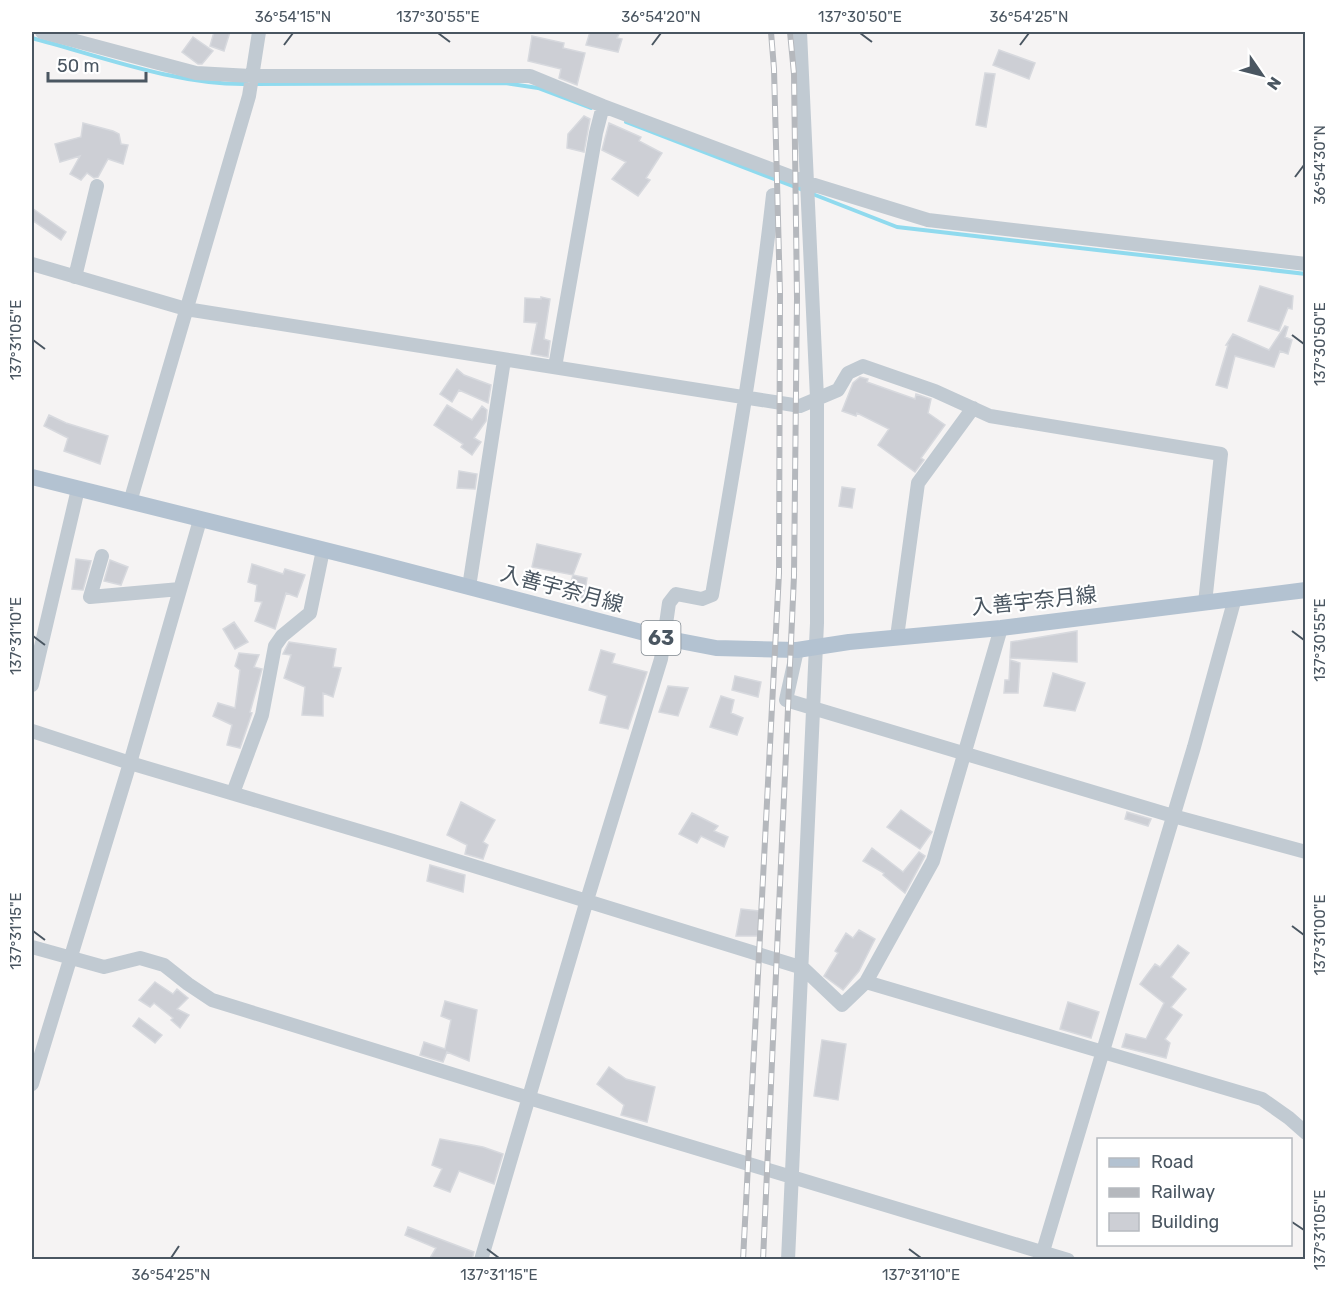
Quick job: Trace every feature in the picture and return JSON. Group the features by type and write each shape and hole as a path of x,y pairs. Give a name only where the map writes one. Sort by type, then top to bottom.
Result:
{"main road":[{"name":"入善宇奈月線","path":"32,477 469,587 664,639 716,648 797,650 1001,628 1305,590"}],"street":[{"path":"42,32 196,73 530,76 808,183 928,220 1305,264"},
{"path":"129,502 249,96 259,32"},
{"path":"788,1260 816,647 817,398 800,32"},
{"path":"555,367 596,133 603,106"},
{"path":"75,277 97,186"},
{"path":"481,1260 661,659 669,603 676,594 702,599 712,595 746,398 773,195"},
{"path":"32,264 186,309 800,406 838,390 848,373 863,366 935,392 990,416 1221,454 1205,603"},
{"path":"469,587 504,360"},
{"path":"897,638 918,483 973,408"},
{"path":"32,685 78,489"},
{"path":"32,1084 201,520"},
{"path":"233,793 262,715 275,646 282,636 310,613 323,550"},
{"path":"102,556 90,597 180,589"},
{"path":"1042,1256 1101,1050 1224,644 1235,598"},
{"path":"32,731 803,968 842,1005 866,982 933,861 1001,628"},
{"path":"797,650 786,700 1173,816 1305,852"},
{"path":"32,947 104,967 140,958 164,965 212,1000 792,1177 1042,1256 1068,1260"},
{"path":"866,982 1262,1099 1289,1118 1305,1133"}],"building":[{"path":"214,32 230,32 224,51 210,46"},
{"path":"590,32 620,32 617,38 622,39 618,52 586,45"},
{"path":"532,36 564,43 563,48 585,53 577,85 559,78 561,69 528,61"},
{"path":"193,37 213,51 202,64 198,64 182,52"},
{"path":"999,50 1035,63 1029,79 993,65"},
{"path":"985,73 995,74 986,127 976,125"},
{"path":"584,116 590,119 584,152 567,148 568,134"},
{"path":"83,123 119,134 121,144 128,145 123,164 108,159 98,177 94,178 87,173 81,180 70,174 80,156 60,162 55,144 81,137"},
{"path":"609,123 641,137 639,141 662,153 646,178 650,180 638,196 612,179 626,162 602,150"},
{"path":"32,208 66,232 61,240 32,220"},
{"path":"1260,286 1293,296 1292,309 1288,308 1279,331 1248,321"},
{"path":"541,297 550,299 544,339 550,341 548,357 531,354 537,323 524,322 525,298 541,299"},
{"path":"1285,326 1288,327 1285,337 1292,340 1288,354 1280,351 1274,367 1235,356 1227,388 1216,385 1228,345 1226,345 1233,334 1269,350"},
{"path":"457,369 464,375 491,385 488,403 459,390 452,402 440,394"},
{"path":"860,377 868,379 867,382 915,399 916,394 931,399 928,413 945,425 921,458 924,460 915,472 878,445 889,429 857,413 856,416 842,411 853,383"},
{"path":"447,405 472,420 482,406 487,410 486,421 474,438 481,442 472,455 461,447 463,444 434,425"},
{"path":"49,415 66,423 108,436 100,464 64,451 68,438 44,426"},
{"path":"459,471 477,474 475,489 457,488"},
{"path":"842,487 855,489 852,508 839,506"},
{"path":"537,544 581,554 573,575 532,567"},
{"path":"76,559 91,561 83,590 72,589"},
{"path":"110,560 128,567 121,585 104,581"},
{"path":"252,564 283,574 285,569 305,575 297,597 286,593 275,629 255,621 262,602 255,601 257,585 248,582"},
{"path":"573,575 587,578 584,598 568,593"},
{"path":"234,622 248,642 235,649 223,629"},
{"path":"1077,631 1077,662 1010,658 1011,642"},
{"path":"289,642 336,649 333,667 341,668 333,697 323,693 323,716 302,715 305,687 284,678 291,655 283,654"},
{"path":"601,650 615,654 612,663 647,672 628,729 600,723 607,696 589,690"},
{"path":"239,653 259,655 254,667 262,669 250,712 252,713 240,748 227,745 232,725 213,716 218,703 235,708 240,670 235,666"},
{"path":"1010,660 1020,663 1018,693 1004,693 1005,680 1009,680"},
{"path":"1053,673 1085,683 1075,711 1044,706"},
{"path":"735,676 761,682 758,697 732,690"},
{"path":"668,686 688,688 678,716 659,712"},
{"path":"721,696 734,700 731,713 743,718 737,735 710,727"},
{"path":"461,802 495,820 483,842 488,845 483,859 465,854 467,845 447,835"},
{"path":"901,810 932,832 920,849 887,827"},
{"path":"1127,812 1151,819 1148,826 1125,819"},
{"path":"692,813 718,826 714,831 728,837 724,847 701,836 697,843 679,834"},
{"path":"872,848 903,872 919,852 925,856 905,893 883,875 884,873 863,861"},
{"path":"430,865 465,875 463,892 427,881"},
{"path":"741,909 759,911 758,936 736,936"},
{"path":"859,930 875,939 859,971 843,990 824,976 838,953 835,951 846,933 853,938"},
{"path":"1178,945 1189,953 1171,977 1186,989 1171,1007 1182,1015 1165,1039 1170,1043 1166,1058 1122,1047 1126,1034 1146,1039 1164,1003 1140,984 1155,964 1160,967"},
{"path":"155,982 173,994 177,989 188,998 177,1009 189,1015 180,1028 171,1020 173,1018 154,1003 150,1007 139,1000"},
{"path":"445,1001 477,1010 469,1061 447,1052 443,1062 420,1055 424,1042 445,1049 451,1020 441,1016"},
{"path":"1068,1002 1099,1012 1091,1038 1060,1029"},
{"path":"139,1018 162,1035 155,1043 133,1026"},
{"path":"822,1040 846,1044 838,1100 814,1096"},
{"path":"609,1067 626,1079 655,1087 647,1122 621,1115 624,1105 597,1084"},
{"path":"440,1139 483,1147 503,1154 494,1184 459,1171 450,1192 434,1186 442,1169 432,1165"},
{"path":"408,1227 474,1252 472,1260 429,1260 436,1248 405,1235"}],"waterway":[{"path":"32,38 166,75 193,80 247,84"},
{"path":"254,84 505,83 538,88 591,108"},
{"path":"626,122 803,190"},
{"path":"810,193 897,227 1306,274"}],"railway":[{"path":"743,1260 779,573 780,294 771,32"},
{"path":"763,1260 794,576 797,298 794,74 790,32"}]}
